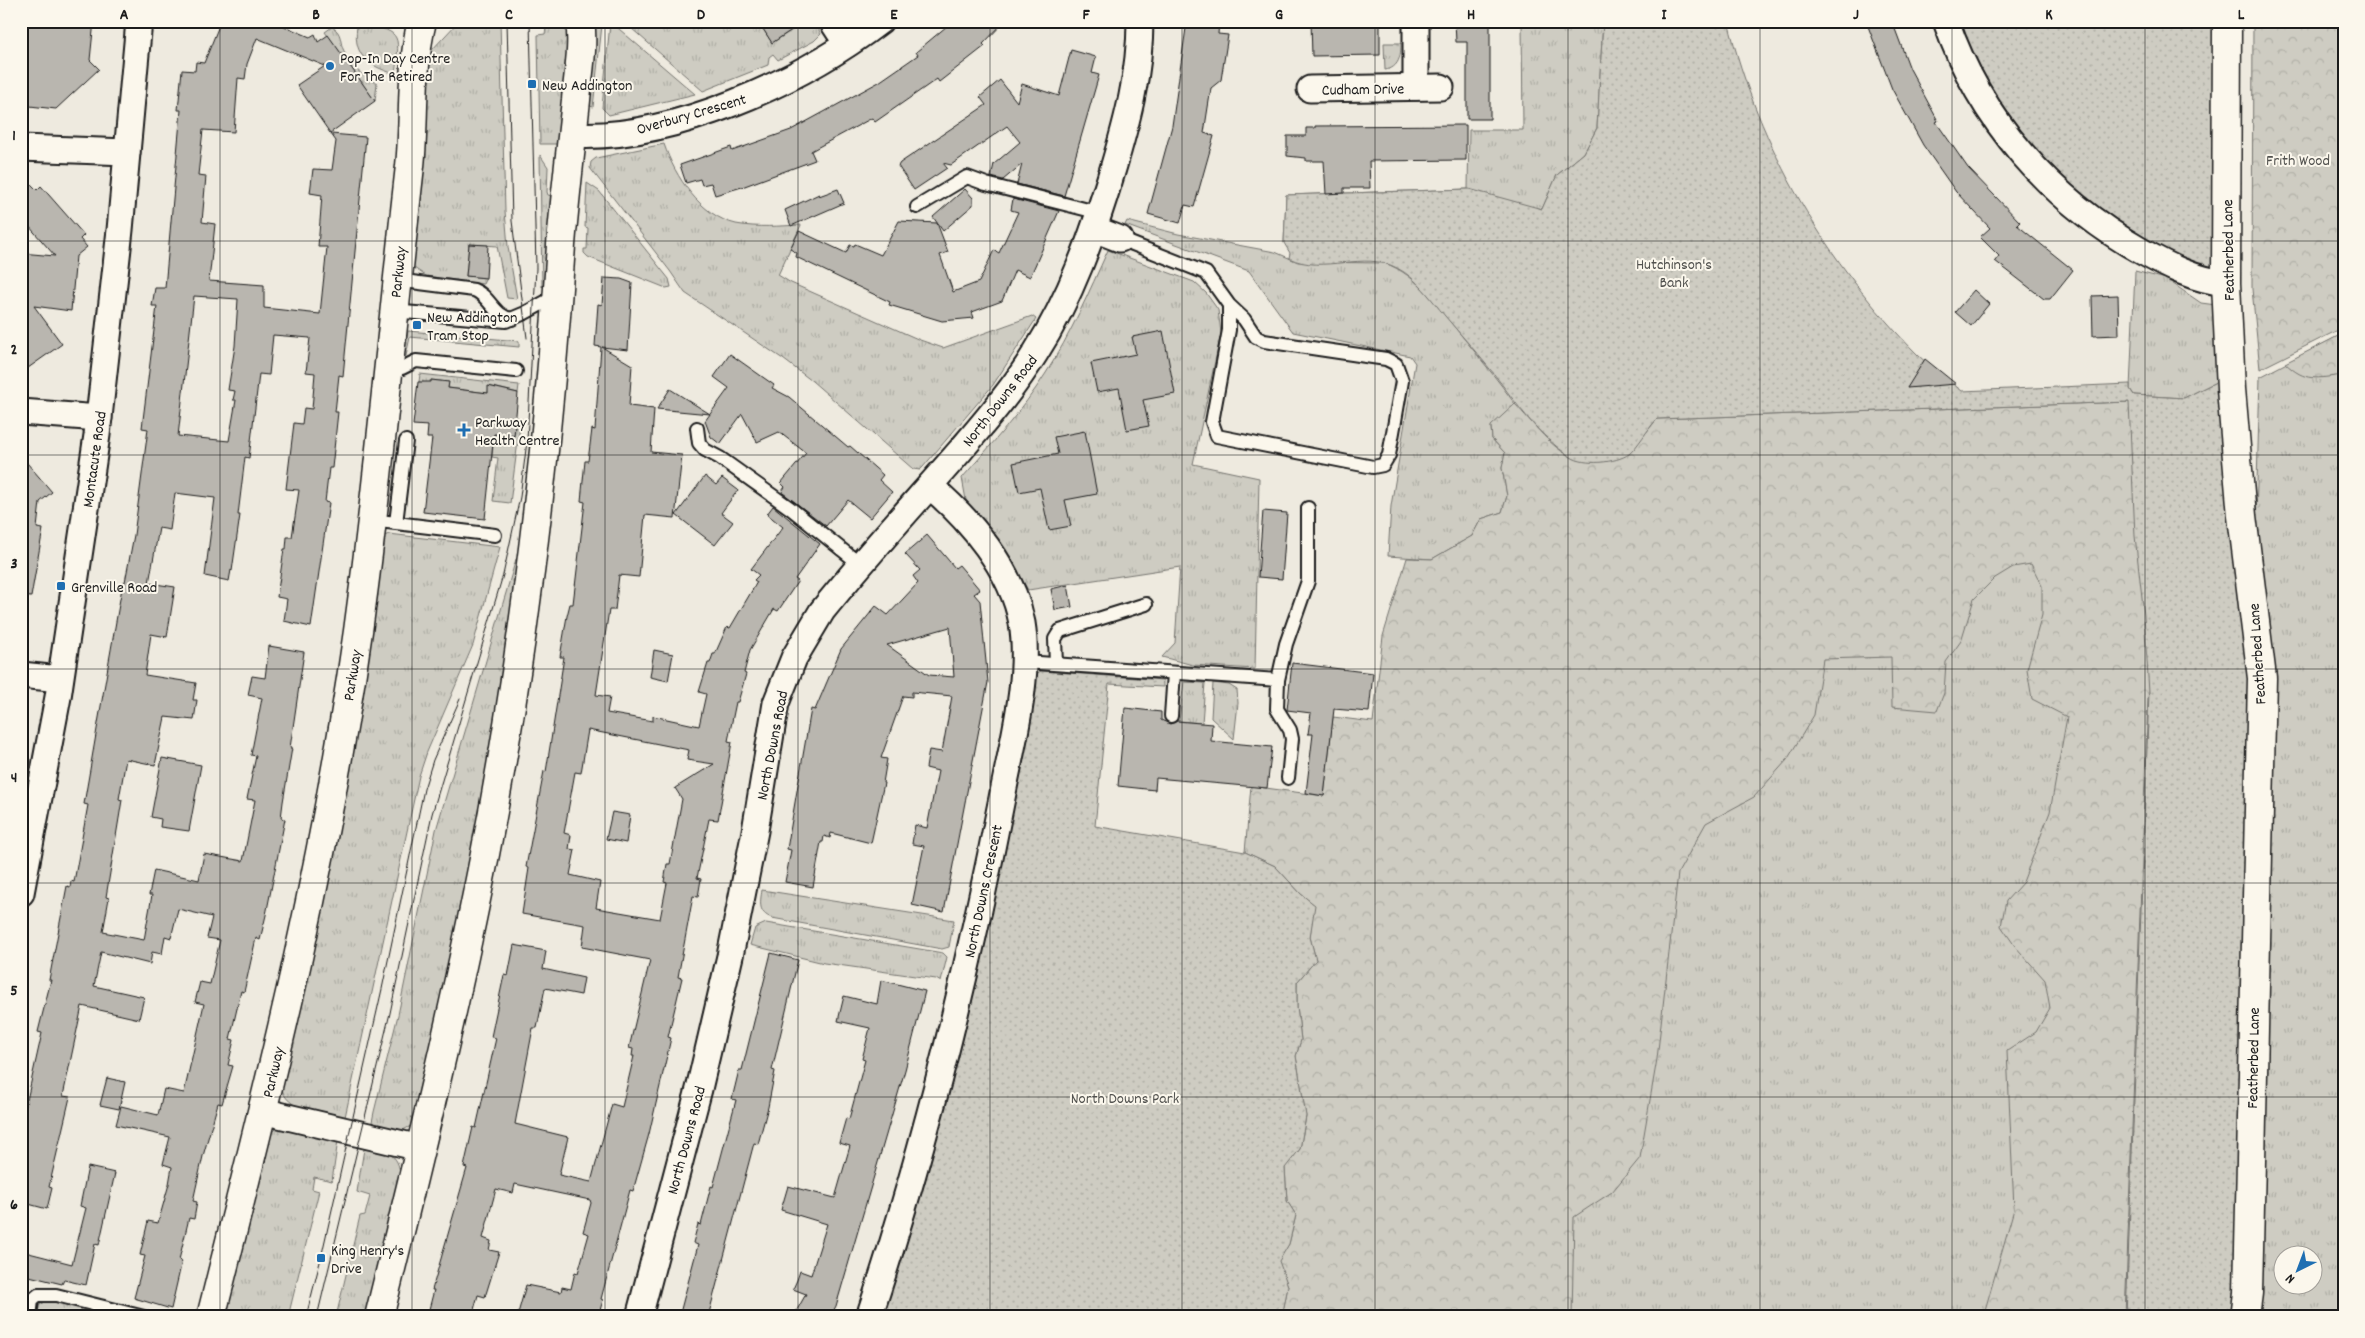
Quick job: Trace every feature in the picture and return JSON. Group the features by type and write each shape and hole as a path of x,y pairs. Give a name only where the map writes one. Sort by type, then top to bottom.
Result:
{"street":[{"name":"Montacute Road","path":"21,893 60,680 99,418 139,21"},
{"name":"Parkway","path":"211,1317 305,930 354,657 384,521 387,367 411,152 417,49 422,21"},
{"path":"379,1317 476,902 507,730 530,573 551,386 565,193 581,50 580,21"},
{"path":"832,21 847,44"},
{"name":"Overbury Crescent","path":"572,135 623,133 717,109 780,83 847,44 880,21"},
{"name":"North Downs Road","path":"639,1317 699,1089 730,956 755,831 776,703 786,674 809,629 861,565 996,408 1036,353 1060,308 1097,221 1135,89 1140,21"},
{"name":"Cudham Drive","path":"1416,21 1416,87"},
{"path":"1946,21 1957,52 2000,126 2034,169 2055,189 2109,233 2147,254 2185,273 2208,281 2226,283"},
{"name":"Featherbed Lane","path":"2227,21 2226,283 2231,389 2242,516 2262,678 2248,1293 2245,1317"},
{"name":"Cudham Drive","path":"1310,89 1441,87"},
{"path":"21,148 127,152"},
{"path":"1097,221 1120,239"},
{"path":"21,412 99,418"},
{"name":"North Downs Crescent","path":"869,1317 917,1158 951,1028 990,860 1025,662 1020,614 1004,575 984,544 961,515 930,486"},
{"path":"21,675 60,680"},
{"path":"262,1111 420,1148"}],"lane":[{"path":"917,206 968,177 1097,221"},
{"path":"1120,239 1206,273 1229,305 1244,319 1256,337 1264,341 1386,359 1396,364 1402,381 1389,455 1383,465 1373,467 1217,436 1212,422 1229,330 1229,305"},
{"path":"396,280 474,290 481,294 502,316 514,319"},
{"path":"393,312 495,321 514,319 558,295"},
{"path":"387,367 402,368 416,361 516,371"},
{"path":"696,428 699,443 704,450 720,458 790,508 861,565"},
{"path":"406,441 384,521 495,535"},
{"path":"1288,778 1292,740 1290,730 1277,709 1278,680 1286,644 1309,574 1308,508"},
{"path":"1056,664 1055,639 1060,631 1146,604"},
{"path":"1025,662 1278,680"},
{"path":"1171,716 1174,673"},
{"path":"30,1317 32,1300 43,1294 56,1295 144,1317"}],"green space":[{"path":"358,21 382,28 394,36 398,49 395,74 376,67 363,56 357,42"},
{"path":"459,21 500,21 505,211 508,247 517,299 507,298 497,246 469,244 466,276 486,278 483,284 426,276 411,266 429,53"},
{"path":"547,21 566,21 569,39 560,144 540,144 538,35 545,34"},
{"path":"623,21 758,21 772,43 797,27 793,21 814,21 821,34 814,41 778,60 773,54 769,57 768,65 703,91"},
{"path":"1522,21 1603,21 1597,128 1584,153 1557,175 1542,209 1284,243 1286,195 1468,189 1469,130 1523,130"},
{"name":"Hutchinson's Bank","path":"1603,21 1728,21 1741,68 1758,113 1777,158 1800,201 1854,282 1885,320 1923,360 1962,391 2130,384 2130,389 2134,395 2184,398 2218,381 2252,683 2234,1317 2126,1317 2149,692 2144,615 2135,536 2129,402 1657,419 1629,454 1616,460 1584,462 1571,457 1559,449 1538,430 1429,296 1404,272 1384,263 1371,261 1316,264 1302,263 1289,258 1290,253 1284,243 1286,195 1469,189 1542,209 1557,175 1584,153 1597,128"},
{"path":"1955,21 2216,21 2216,262 2209,273 2095,214 2005,120"},
{"name":"Frith Wood","path":"2253,21 2332,21 2344,29 2344,327 2260,369 2252,289"},
{"path":"610,23 695,94 609,115 602,108"},
{"path":"602,25 593,107 588,105 592,26"},
{"path":"332,27 338,32 342,48 354,66 367,78 377,83 375,101 325,32"},
{"path":"1384,43 1401,43 1398,61 1393,67 1385,70"},
{"path":"664,144 682,182 701,204 723,220 744,225 801,225 778,275 791,283 920,340 943,348 1032,316 1036,319 993,385 920,470 913,469 812,381 783,359 685,293 590,168 591,162 596,158"},
{"path":"540,155 548,167 548,195 556,197 547,280 542,287"},
{"path":"587,183 599,191 669,279 671,287 666,288 588,257 584,253 584,249 587,249 588,228 585,227"},
{"path":"1127,221 1178,234 1275,252 1298,262 1384,263 1407,275 1427,293 1515,404 1491,427 1492,439 1505,453 1502,468 1507,496 1502,512 1481,519 1472,536 1432,559 1388,556 1391,506 1415,363 1410,356 1293,332 1249,271 1125,225"},
{"path":"1108,250 1194,282 1206,293 1218,310 1221,333 1193,464 1259,478 1255,669 1193,665 1162,657 1175,643 1180,567 1028,590 1004,548 966,500 962,478 1017,414 1046,373 1072,328"},
{"path":"2135,271 2166,279 2201,303 2216,305 2218,381 2184,398 2134,395 2130,389"},
{"path":"408,331 519,341 519,347 410,337 406,356 404,356"},
{"path":"2344,333 2344,1317 2257,1317 2276,685 2256,519 2260,377"},
{"path":"2344,333 2344,375 2312,378 2299,374 2285,363"},
{"path":"420,374 519,385 518,393 489,386 488,393 448,388 448,382 431,380 431,383 419,382"},
{"path":"2129,402 2149,692 2126,1317 1340,1317 1385,867 2066,406"},
{"path":"2129,402 2165,409 2171,549 2148,698 2125,1317 1983,1317 2014,1209 2007,1051 2036,1032 2050,1008 2045,980 2015,946 2001,926 2006,901 2023,882 2050,812 2067,717 2032,699 2027,669 2042,615 2042,586 2031,564 2013,567 1995,578 1974,599 1961,641 1946,662 1944,693 1937,711 1892,707 1891,657 1823,659 1814,715 1787,760 1754,797 1706,823 1678,873 1657,1059 1640,1158 1612,1192 1574,1217 1572,1317 1282,1317 1288,1286 1278,1261 1289,1244 1296,1215 1287,1201 1285,1167 1300,1149 1306,1117 1296,1056 1301,1040 1297,1006 1297,982 1316,960 1310,937 1314,905 1275,866 1245,852 1251,786 1324,796 1333,717 1373,722 1383,636 1407,558 1432,559 1472,536 1481,519 1502,512 1507,496 1502,468 1505,453 1492,439 1491,426 1515,404 1552,443 1569,456 1578,460 1629,454 1657,419"},
{"path":"516,417 521,418 510,503 493,501 498,458 492,457 494,434 514,436"},
{"path":"389,534 500,547 473,645 427,752 419,776 345,1117 342,1119 315,1113 297,1106 284,1095 281,1086 382,537"},
{"path":"519,557 490,768 415,1124 399,1132 375,1127 372,1122 374,1112 398,1015 436,830 516,559"},
{"name":"North Downs Park","path":"1041,671 1163,680 1163,687 1109,684 1095,826 1245,852 1275,866 1301,894 1315,905 1310,937 1316,960 1297,982 1297,1006 1301,1040 1296,1056 1306,1116 1300,1149 1285,1168 1287,1201 1296,1215 1289,1244 1279,1261 1288,1286 1282,1317 879,1317 1034,675"},
{"path":"1184,682 1205,683 1202,723 1179,721"},
{"path":"1213,683 1229,685 1237,690 1238,703 1234,739 1211,718"},
{"path":"762,890 954,920 949,947 942,949 772,918 767,916 762,910"},
{"path":"766,923 943,953 947,957 941,982 936,979 824,963 750,945 755,928"},
{"path":"280,1127 338,1140 332,1181 314,1177 312,1189 319,1191 288,1317 221,1317 271,1132"},
{"path":"368,1146 391,1155 397,1162 401,1176 370,1317 336,1317 360,1216 365,1215 370,1196 357,1192 364,1149"},
{"path":"47,1301 111,1314 94,1317 37,1317 38,1306"}],"building":[{"path":"21,21 62,24 62,21 94,21 90,60 99,69 56,109 21,105"},
{"path":"217,21 287,21 284,26 310,37 315,34 318,42 328,35 375,101 330,133 297,85 325,66 257,38 247,64 245,79 238,78 234,132 203,130 198,175 206,176 202,222 215,224 209,281 264,285 264,308 320,314 327,247 318,247 322,195 310,193 313,169 332,170 336,141 331,134 366,137 343,376 339,375 335,412 338,412 332,468 329,468 325,502 329,503 311,627 284,621 287,599 277,597 284,549 286,549 287,537 292,537 299,490 286,489 294,423 302,424 304,408 312,409 315,373 306,372 310,338 273,335 269,375 259,374 249,458 245,457 238,515 240,515 229,581 205,576 215,498 175,493 170,530 159,528 149,583 175,587 167,637 151,634 145,675 196,683 193,700 197,700 194,720 165,717 155,765 126,759 119,799 122,800 106,897 109,898 103,932 144,940 152,895 149,895 154,870 199,880 204,854 243,861 255,800 247,799 256,756 251,755 262,698 248,695 252,676 265,678 269,646 304,652 281,818 285,819 266,915 260,940 256,938 244,992 241,991 230,1039 234,1040 228,1065 233,1066 222,1104 218,1103 203,1156 193,1201 197,1202 194,1219 189,1218 179,1260 182,1261 171,1309 134,1298 145,1256 140,1255 148,1221 158,1223 169,1184 172,1167 163,1164 170,1137 116,1125 121,1106 158,1115 164,1089 184,1093 204,1004 195,1002 200,982 210,984 220,940 207,938 212,917 178,909 171,938 165,936 162,954 152,952 150,964 101,952 94,986 144,997 139,1019 82,1006 63,1096 70,1097 49,1187 52,1188 47,1209 21,1202 21,1127 42,1033 38,1032 51,980 49,980 67,886 70,887 71,881 74,882 88,805 84,804 123,582 125,582 134,535 148,429 142,428 157,306 152,306 155,288 165,288 181,110 178,110 182,70 195,71 196,62 204,63 220,23","holes":["194,296 238,299 235,346 228,390 235,391 233,400 236,400 229,441 178,436"]},
{"path":"758,21 805,21 772,43"},
{"path":"953,21 1005,21 983,44 985,46 939,82 937,79 875,122 872,118 811,151 815,160 715,195 711,183 702,185 700,179 686,183 680,165 731,147 732,151 791,130 879,82 918,55 916,52"},
{"path":"1187,21 1219,21 1218,34 1228,35 1221,80 1211,88 1204,133 1214,136 1194,207 1185,205 1180,223 1148,214 1172,126"},
{"path":"1311,21 1380,21 1380,55 1312,56"},
{"path":"1455,21 1490,21 1490,119 1467,119 1467,42 1456,42"},
{"path":"1866,21 1892,21 1910,69 1938,121 1936,122 1968,168 2020,222 2017,225 2073,270 2050,299 2044,299 1995,261 1999,256 1980,237 1990,228 1956,192 1923,145 1892,89"},
{"path":"1071,50 1096,57 1092,73 1099,75 1064,196 1017,184 1022,164 1003,180 991,177 994,164 1020,142 1007,126 951,165 943,163 947,168 914,190 898,166 900,163 986,105 980,97 1000,80 1017,102 1022,84 1059,96"},
{"path":"1466,125 1466,160 1369,161 1370,188 1344,188 1344,193 1326,194 1324,161 1306,161 1306,158 1287,156 1287,136 1306,136 1306,128 1315,128 1315,126"},
{"path":"21,174 37,190 41,186 84,235 80,239 87,247 76,256 71,311 34,306 62,344 21,373 21,253 55,256 21,217"},
{"path":"838,189 844,203 791,226 785,210 819,194 819,196"},
{"path":"965,189 973,198 973,205 943,231 933,217"},
{"path":"1013,199 1059,211 1030,277 1015,270 1002,301 972,312 974,318 942,321 889,305 890,302 796,257 797,253 790,249 799,231 846,253 850,245 854,246 855,244 881,255 899,221 937,223 948,252 940,255 953,292 979,282 994,250 999,253 1018,212 1011,210"},
{"path":"469,244 488,245 486,278 466,276"},
{"path":"604,278 621,279 632,283 628,350 602,347 632,365 629,406 654,409 651,452 682,455 675,518 645,515 639,577 619,575 615,610 609,610 596,695 610,697 607,713 653,721 653,716 699,726 706,694 699,692 708,663 710,663 713,654 715,654 727,627 730,628 757,582 754,580 759,575 751,569 783,527 767,514 773,506 820,544 795,579 798,581 778,611 774,609 750,650 744,673 746,674 738,702 736,702 728,741 732,742 718,820 709,819 697,878 701,879 698,897 693,896 678,977 682,978 668,1037 671,1038 649,1134 633,1191 630,1190 598,1317 517,1317 526,1285 561,1292 562,1287 571,1289 575,1272 578,1273 589,1234 583,1232 591,1203 590,1200 515,1184 513,1193 496,1189 483,1238 491,1241 489,1250 499,1252 485,1297 478,1295 472,1317 427,1317 434,1290 432,1290 467,1168 464,1167 473,1127 476,1128 496,1038 491,1037 504,975 508,976 514,945 546,951 543,969 584,978 581,995 545,988 537,1028 533,1028 515,1124 568,1137 559,1175 591,1182 612,1104 622,1107 634,1056 632,1056 633,1049 629,1048 650,960 582,947 585,925 522,914 529,868 526,867 544,771 546,772 564,657 560,657 567,616 570,604 573,604 585,502 581,501 585,461 588,461 592,429 595,430 601,347 595,346 598,304 602,305","holes":["588,730 689,750 687,760 714,764 675,788 682,799 670,864 667,864 664,882 667,883 660,919 596,908 600,882 570,875 575,850 569,849 571,835 564,833 575,772 581,773"]},
{"path":"1974,290 1989,304 1971,326 1955,312"},
{"path":"2118,295 2119,335 2093,336 2092,296"},
{"path":"1163,331 1175,394 1143,400 1149,426 1127,430 1119,388 1097,392 1091,363 1136,354 1132,337"},
{"path":"730,354 774,385 772,388 789,397 883,475 879,480 892,492 870,518 848,500 826,526 783,493 782,491 785,487 781,483 806,453 779,432 757,442 742,414 720,444 711,437 705,421 729,388 714,377"},
{"path":"1925,359 1956,384 1907,388"},
{"path":"431,380 449,382 448,388 488,393 488,386 518,393 514,436 494,434 485,519 423,512 432,438 427,438 428,426 413,425 418,382 431,382"},
{"path":"670,389 710,414 657,409"},
{"path":"1085,431 1097,494 1065,500 1071,526 1049,530 1040,488 1019,492 1013,463 1058,454 1054,437"},
{"path":"21,456 52,492 40,502 37,528 43,529 31,597 21,596"},
{"path":"705,476 716,485 722,478 738,490 721,513 733,522 715,545 676,515"},
{"path":"1263,511 1287,513 1282,579 1258,577"},
{"path":"927,535 955,568 959,565 980,590 974,594 980,601 988,682 944,912 912,905 924,846 912,844 915,825 927,828 938,771 926,768 929,750 942,752 952,696 912,692 912,697 903,696 881,758 887,759 884,783 871,843 831,833 830,838 824,836 823,842 821,842 813,887 785,882 791,850 787,849 811,709 815,710 841,649 876,606 888,615 918,583 913,576 920,570 905,554","holes":["950,627 954,677 929,675 887,645"]},
{"path":"1068,585 1072,607 1055,610 1051,589"},
{"path":"654,650 673,654 668,681 650,677"},
{"path":"1292,663 1373,673 1369,712 1334,709 1324,796 1306,793 1313,734 1308,734 1311,713 1287,710"},
{"path":"1125,708 1161,712 1161,720 1170,724 1177,721 1212,724 1211,741 1272,747 1267,788 1156,778 1155,790 1118,786"},
{"path":"162,758 201,765 189,831 160,827 161,819 151,817"},
{"path":"612,812 630,815 626,843 606,839"},
{"path":"771,953 798,960 772,1070 775,1071 768,1107 758,1144 754,1143 708,1317 679,1317 698,1245 693,1243 698,1224 701,1225 711,1186 713,1187 736,1100 732,1099 739,1070 742,1070"},
{"path":"881,980 925,991 905,1070 836,1306 830,1317 793,1317 806,1294 793,1289 800,1271 811,1275 827,1224 781,1210 788,1186 835,1198 850,1146 839,1143 846,1118 849,1119 865,1060 862,1059 870,1028 838,1021 844,996 877,1004"},
{"path":"107,1078 125,1082 119,1109 100,1105"},
{"path":"88,1167 115,1173 99,1245 95,1244 86,1285 64,1280 62,1284 21,1274 21,1251 72,1264 86,1208 80,1206"}],"tram line":[{"path":"507,21 512,221 527,338"},
{"path":"317,1317 390,1013 432,814 503,575 520,497 527,441 536,268 530,21"},
{"path":"306,1317 382,989 424,789 433,760 460,699"}],"place":[{"name":"Pop-In Day Centre For The Retired","path":"330,66"},
{"name":"New Addington","path":"532,84"},
{"name":"New Addington Tram Stop","path":"417,325"},
{"name":"Parkway Health Centre","path":"464,430"},
{"name":"Grenville Road","path":"61,586"},
{"name":"King Henry's Drive","path":"321,1258"}]}
